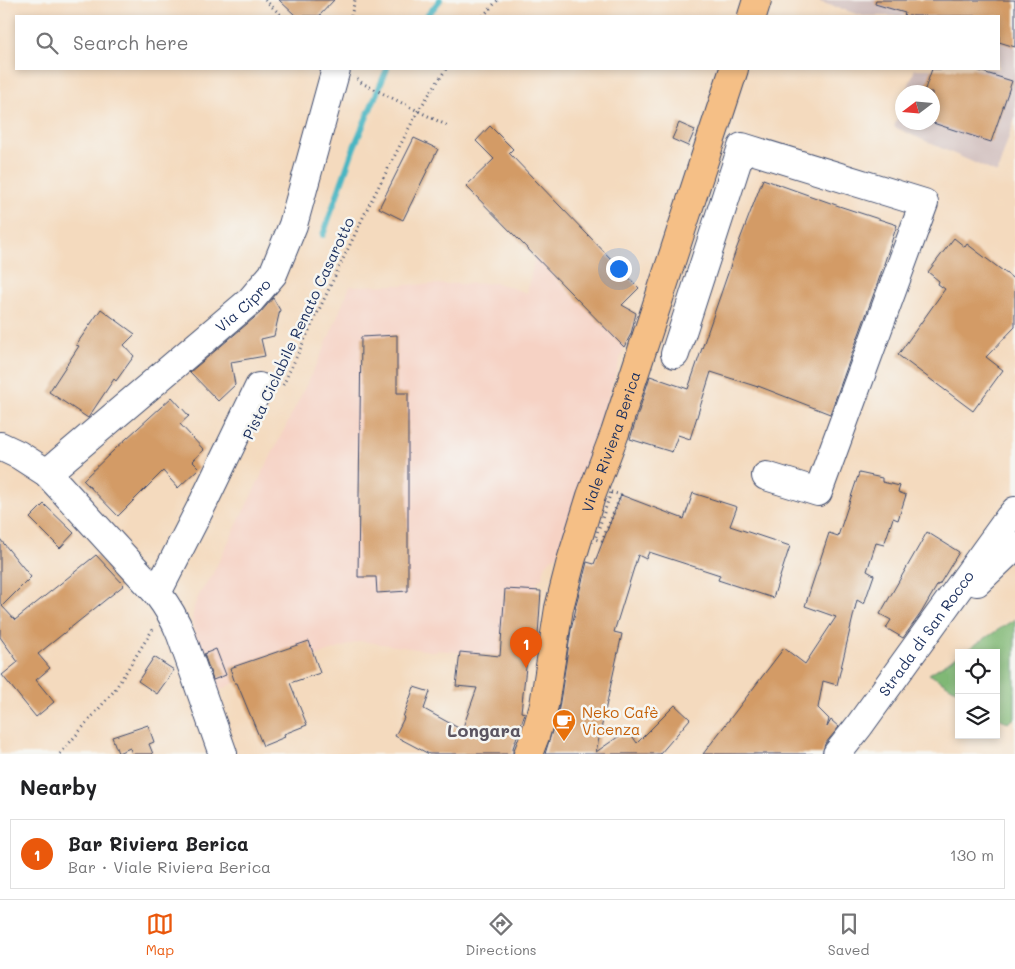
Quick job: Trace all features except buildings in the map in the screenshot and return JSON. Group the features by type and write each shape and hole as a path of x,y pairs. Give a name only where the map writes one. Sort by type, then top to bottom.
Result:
{"main road":[{"path":"752,15 757,0"},
{"name":"Viale Riviera Berica","path":"528,754 544,705 559,608 571,561 591,496 615,433 734,70"}],"street":[{"name":"Via Cipro","path":"47,474 250,301 273,274 293,225 336,70"},
{"path":"712,135 742,147 924,202 818,492 766,476"},
{"path":"675,354 742,147"},
{"path":"157,593 204,501 270,389"},
{"path":"0,446 19,454 47,474 157,593 175,620 223,754"},
{"name":"Strada di San Rocco","path":"836,754 859,726 1015,512"},
{"path":"940,613 1015,546"}],"path":[{"path":"265,0 281,15"},
{"path":"351,15 355,0"},
{"path":"484,15 498,0"},
{"name":"Pista Ciclabile Renato Casarotto","path":"270,389 418,111 445,70"},
{"path":"362,83 450,127"},
{"path":"60,754 114,691 156,625"}],"shaded area":[{"path":"820,0 1015,0 1015,118 997,173 901,130 940,130 940,85 909,85 915,70 1000,70 1000,15 860,15 820,2"},
{"path":"535,257 624,347 558,555 553,557 545,566 542,578 537,582 536,591 505,589 501,647 537,650 535,660 437,650 437,652 361,641 235,683 212,694 197,650 192,620 194,607 200,593 210,579 324,349 350,286 497,283 527,293"}],"green space":[{"path":"1015,619 1015,718 1008,723 1000,718 1000,649 968,649"},
{"path":"955,658 955,690 929,674"}],"waterway":[{"path":"428,15 440,0"},
{"path":"323,235 354,147 387,70"}],"place":[{"name":"Bar Riviera Berica","path":"526,668"},
{"name":"Neko Cafè Vicenza","path":"564,742"}],"district":[{"name":"Longara","path":"484,730"}]}
